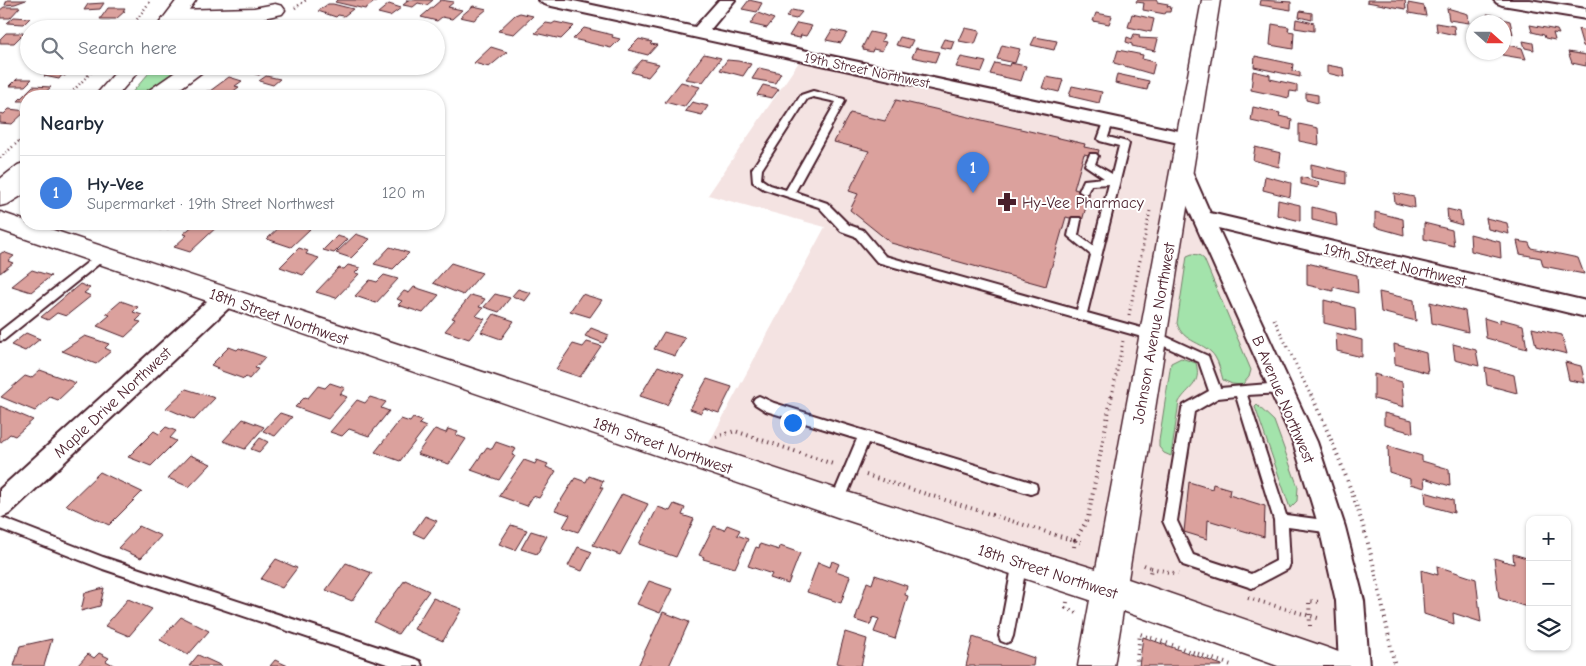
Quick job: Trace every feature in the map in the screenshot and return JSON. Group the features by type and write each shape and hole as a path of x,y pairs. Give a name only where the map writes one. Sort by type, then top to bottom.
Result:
{"street":[{"name":"19th Street Northwest","path":"547,0 1188,139"},
{"path":"700,33 727,0"},
{"name":"Johnson Avenue Northwest","path":"1096,666 1108,589 1139,332 1182,172 1210,0"},
{"path":"1502,0 1586,14"},
{"path":"176,15 254,14 282,5"},
{"path":"262,20 282,5"},
{"path":"111,90 125,75"},
{"path":"164,90 185,75"},
{"name":"B Avenue Northwest","path":"1182,172 1305,442 1332,526 1350,601 1354,666"},
{"path":"0,192 20,175"},
{"path":"0,198 20,186"},
{"name":"19th Street Northwest","path":"1204,218 1586,309"},
{"name":"18th Street Northwest","path":"0,221 20,228"},
{"name":"18th Street Northwest","path":"26,230 837,503 1108,589 1328,666"},
{"name":"Maple Drive Northwest","path":"0,506 225,298"}],"lane":[{"path":"789,194 841,101 813,94 804,97 758,168 756,180 767,187 823,205 846,228 859,234 881,259 1139,332 1204,359 1216,393"},
{"path":"1108,122 1103,140 1095,145 1090,165 1115,180"},
{"path":"1081,316 1124,144 1103,140"},
{"path":"1084,191 1087,182 1115,180"},
{"path":"1076,220 1074,236 1097,254"},
{"path":"0,337 101,256"},
{"path":"1240,391 1281,520 1283,564 1252,581 1188,560 1170,521 1171,512 1188,409 1216,393 1240,391 1281,388"},
{"path":"759,401 770,407 1031,488"},
{"path":"837,503 864,436"},
{"path":"1281,520 1332,526"},
{"path":"0,523 103,563 415,666"},
{"path":"1006,636 1020,562"}],"path":[{"path":"137,20 151,0"},
{"path":"74,90 88,75"},
{"path":"0,158 20,140"},
{"path":"1074,547 1075,541 1088,518 1139,332 1152,202"},
{"path":"707,434 716,437 735,431 850,470 1084,543"},
{"path":"1144,565 1151,568 1150,574"},
{"path":"1067,599 1066,608 1078,613"},
{"path":"1310,626 1308,601 1321,602"},
{"path":"1136,666 1141,626"},
{"path":"1134,632 1234,666"}],"shaded area":[{"path":"803,56 1188,139 1182,173 1305,442 1354,666 701,458 825,227 708,195"}],"green space":[{"path":"147,75 176,75 155,90 134,90"},
{"path":"1192,254 1199,255 1204,259 1251,370 1249,377 1242,385 1232,384 1223,380 1219,365 1211,352 1184,335 1177,323 1187,256"},
{"path":"1181,358 1196,363 1197,376 1196,381 1179,402 1171,456 1164,453 1159,447 1159,441 1171,363"},
{"path":"1257,405 1274,421 1298,487 1297,501 1290,508 1255,407"}],"building":[{"path":"7,0 26,0 5,5"},
{"path":"337,0 377,0 365,9 335,2"},
{"path":"406,0 433,0 427,5 418,3 413,7 403,5 408,1"},
{"path":"441,0 454,2 448,7 462,10 452,19 442,17 438,20 433,20 421,17"},
{"path":"749,0 762,3 757,12 742,9"},
{"path":"1137,0 1157,0 1157,2 1168,4 1167,6 1171,7 1170,12 1165,14 1143,10 1144,3 1136,2"},
{"path":"1261,0 1291,2 1291,10 1260,5"},
{"path":"1367,0 1405,0 1406,9 1367,2"},
{"path":"104,3 100,9 84,10 88,4"},
{"path":"1408,3 1424,6 1426,16 1409,13"},
{"path":"328,4 353,9 344,16 338,15 336,17 318,11"},
{"path":"389,4 401,8 390,16 378,13"},
{"path":"473,6 487,9 474,20 460,17"},
{"path":"4,7 20,7 10,18 0,18 0,10"},
{"path":"108,8 125,8 123,11 125,11 116,19 100,19"},
{"path":"1447,8 1468,14 1466,15 1466,23 1449,20"},
{"path":"792,10 802,12 796,19 786,17"},
{"path":"1300,11 1312,13 1312,20 1299,17"},
{"path":"520,13 533,16 514,34 498,31 515,15"},
{"path":"758,13 774,19 767,28 750,24"},
{"path":"1096,13 1112,16 1109,24 1093,21"},
{"path":"1132,14 1154,19 1151,32 1128,27"},
{"path":"14,17 30,18 28,20 20,20 20,24 7,23"},
{"path":"1296,19 1314,23 1314,31 1295,28"},
{"path":"555,22 574,26 561,39 535,33 546,23 552,24"},
{"path":"797,23 812,26 806,36 801,35 800,38 789,36"},
{"path":"1436,23 1454,26 1455,35 1437,31"},
{"path":"1272,24 1289,27 1288,31 1294,32 1293,49 1270,45"},
{"path":"1530,25 1557,30 1559,34 1553,33 1555,40 1545,38 1544,35 1532,32"},
{"path":"584,28 613,35 612,37 620,39 611,48 573,39"},
{"path":"965,28 980,31 975,44 959,41"},
{"path":"1578,29 1586,31 1586,47 1583,46"},
{"path":"832,30 847,33 841,43 826,40"},
{"path":"870,32 884,35 881,41 886,42 882,51 873,49 872,52 863,50 864,48 862,48"},
{"path":"6,33 20,33 20,37 14,43 0,43 0,39"},
{"path":"1134,34 1140,35 1139,38 1158,39 1155,51 1132,46 1132,44 1126,42 1127,37 1132,39"},
{"path":"900,37 913,40 909,48 896,45"},
{"path":"1035,37 1057,41 1054,50 1031,45"},
{"path":"639,39 657,45 648,55 628,50"},
{"path":"944,39 954,41 951,49 940,47"},
{"path":"1523,41 1533,43 1534,50 1525,48"},
{"path":"1002,45 1020,49 1015,63 997,59"},
{"path":"1511,46 1522,48 1526,59 1511,56"},
{"path":"491,47 507,52 489,67 474,63"},
{"path":"916,48 939,52 935,62 912,57"},
{"path":"1118,50 1143,55 1142,59 1155,62 1152,74 1114,63"},
{"path":"1568,52 1586,55 1586,66 1572,63"},
{"path":"704,54 721,58 703,82 685,79"},
{"path":"1255,56 1293,64 1292,71 1300,72 1300,77 1254,67"},
{"path":"961,57 986,62 982,72 956,67"},
{"path":"642,60 659,64 648,77 631,72"},
{"path":"727,60 751,64 743,76 720,70"},
{"path":"995,63 1009,66 1010,63 1026,66 1021,81 990,74"},
{"path":"1327,65 1343,68 1344,77 1327,73"},
{"path":"759,68 781,73 775,83 752,79"},
{"path":"1253,71 1270,75 1270,79 1297,85 1297,92 1290,91 1289,98 1251,90"},
{"path":"1117,74 1149,81 1147,90 1115,83"},
{"path":"45,75 62,75 59,79"},
{"path":"266,76 280,79 273,85 259,81"},
{"path":"229,77 242,81 235,86 239,87 235,90 211,90"},
{"path":"1046,77 1063,80 1059,92 1042,88"},
{"path":"17,79 32,79 25,86 10,86"},
{"path":"681,82 700,87 684,107 665,102"},
{"path":"763,85 779,89 772,98 757,95"},
{"path":"33,86 51,87 48,90 29,90"},
{"path":"1072,86 1102,92 1099,103 1069,96"},
{"path":"1306,93 1318,95 1318,103 1306,100"},
{"path":"896,100 1085,144 1084,147 1099,150 1097,157 1084,154 1074,189 1090,193 1082,221 1066,217 1046,286 891,243 850,210 858,194 849,191 869,151 834,142 850,113 885,121"},
{"path":"692,102 708,106 702,115 685,111"},
{"path":"1253,107 1280,113 1279,116 1292,119 1291,130 1251,121"},
{"path":"9,109 20,110 20,117 12,124 0,123 0,113 4,114"},
{"path":"1299,124 1318,128 1319,145 1299,141"},
{"path":"1255,147 1281,153 1279,167 1253,160"},
{"path":"1311,164 1346,172 1346,184 1311,177"},
{"path":"1265,176 1291,183 1290,197 1263,190"},
{"path":"1301,177 1319,182 1318,188 1301,184"},
{"path":"1394,193 1414,197 1415,208 1395,203"},
{"path":"1278,200 1300,205 1300,221 1277,215"},
{"path":"1312,207 1336,213 1337,226 1312,220"},
{"path":"1447,209 1460,212 1462,225 1448,221"},
{"path":"1375,212 1403,219 1404,235 1375,227"},
{"path":"1486,218 1507,223 1509,234 1488,229"},
{"path":"1424,223 1452,230 1454,246 1424,239"},
{"path":"188,230 214,230 190,252 174,247 187,235 183,234"},
{"path":"277,230 309,230 291,247 267,239"},
{"path":"356,234 370,239 351,258 336,253"},
{"path":"1470,234 1500,242 1501,258 1471,251"},
{"path":"337,236 348,239 334,253 323,250"},
{"path":"1517,241 1529,243 1531,248 1578,258 1584,274 1543,266 1541,258 1520,254"},
{"path":"390,247 409,253 393,269 374,264"},
{"path":"299,248 308,251 306,254 319,258 303,275 280,267"},
{"path":"3,252 14,256 8,261 13,263 0,273 0,254"},
{"path":"451,263 482,273 463,295 433,283"},
{"path":"1307,263 1357,275 1358,293 1333,287 1333,291 1307,285"},
{"path":"348,265 360,268 355,273 359,274 336,298 316,292 339,268 344,269"},
{"path":"32,270 51,276 31,292 12,286"},
{"path":"384,275 398,279 376,303 355,296 370,280 377,282"},
{"path":"80,284 90,288 84,293 91,296 66,316 57,313 48,320 41,317"},
{"path":"414,287 439,295 423,313 398,305 402,301 397,299 404,291 409,293"},
{"path":"518,289 531,293 525,301 512,296"},
{"path":"1379,292 1414,300 1416,321 1381,312"},
{"path":"495,294 510,298 499,312 484,307"},
{"path":"582,294 602,300 590,317 570,311"},
{"path":"471,295 485,299 479,307 483,308 476,316 485,319 469,339 445,331 455,319 452,318"},
{"path":"1324,300 1355,308 1356,331 1324,323"},
{"path":"121,301 138,307 133,312 142,315 136,321 141,322 125,337 97,326 110,315 106,314"},
{"path":"1430,302 1465,311 1468,332 1432,323"},
{"path":"494,314 514,321 501,339 481,332"},
{"path":"1484,318 1500,323 1500,319 1523,325 1527,349 1486,338"},
{"path":"591,328 609,335 603,343 585,336"},
{"path":"1532,328 1562,335 1567,354 1536,346"},
{"path":"664,332 685,338 675,356 654,349"},
{"path":"26,333 40,339 25,351 11,345"},
{"path":"1336,333 1362,340 1362,357 1337,351"},
{"path":"85,336 109,344 105,348 111,351 96,364 62,351"},
{"path":"587,342 601,346 580,377 556,369 573,344 583,347"},
{"path":"1394,344 1426,353 1428,373 1395,364"},
{"path":"1453,344 1476,350 1479,366 1455,360"},
{"path":"229,347 237,350 239,348 265,357 255,368 258,369 249,379 216,369 218,368 211,365"},
{"path":"1565,362 1581,366 1585,383 1569,380"},
{"path":"658,366 684,375 667,405 640,396"},
{"path":"1485,367 1514,375 1517,393 1487,385"},
{"path":"40,370 76,383 58,400 50,397 35,411 1,397 25,376 31,378"},
{"path":"1374,374 1402,382 1404,407 1374,399"},
{"path":"707,379 732,387 719,413 704,408 701,413 690,409"},
{"path":"330,383 345,388 340,394 347,397 328,419 295,407 305,397 308,398 318,386 325,388"},
{"path":"186,389 215,398 194,420 166,408"},
{"path":"370,397 386,402 381,408 389,411 369,436 349,429 342,436 330,432 357,400 365,403"},
{"path":"0,406 33,420 15,436 10,434 0,443"},
{"path":"280,413 292,417 275,436 263,431"},
{"path":"1384,413 1412,420 1413,433 1384,425"},
{"path":"413,418 422,421 419,424 426,427 400,461 375,452 401,419 410,422"},
{"path":"243,419 264,427 245,449 223,441"},
{"path":"166,427 176,431 170,438 176,441 151,466 128,457 154,431 159,434"},
{"path":"435,429 446,433 448,429 458,432 456,435 466,439 449,464 417,454"},
{"path":"260,438 268,442 259,452 251,449"},
{"path":"496,442 516,449 512,455 515,456 499,480 471,470 487,447 492,449"},
{"path":"1388,446 1422,456 1422,461 1449,469 1450,486 1424,478 1425,488 1410,484 1410,479 1389,472"},
{"path":"190,455 211,464 189,487 168,478"},
{"path":"524,460 535,464 537,460 548,464 546,467 556,471 539,498 533,496 527,506 499,496"},
{"path":"100,472 142,492 109,525 66,505"},
{"path":"589,476 603,481 600,488 603,488 578,532 563,527 570,515 555,510 575,478 586,482"},
{"path":"1189,482 1212,489 1213,484 1230,489 1229,495 1265,506 1264,537 1208,520 1207,539 1184,532"},
{"path":"1425,492 1453,500 1454,513 1426,505"},
{"path":"622,494 648,504 620,555 593,545"},
{"path":"674,504 685,508 682,515 694,519 676,557 639,544 658,507 670,511"},
{"path":"425,516 437,521 424,538 413,533"},
{"path":"511,525 527,530 515,550 499,544"},
{"path":"727,525 740,530 737,535 748,539 735,568 703,559 704,557 699,555 714,526 724,530"},
{"path":"139,526 161,536 141,558 118,548"},
{"path":"531,531 547,536 537,554 521,549"},
{"path":"760,544 779,550 780,546 800,553 788,584 770,578 772,574 748,566 756,547 759,548"},
{"path":"578,547 592,552 582,571 568,566"},
{"path":"1513,554 1526,558 1526,607 1499,598 1494,558 1514,564"},
{"path":"276,559 297,568 282,588 261,579"},
{"path":"832,561 839,564 836,571 850,576 841,603 807,592 818,562 830,567"},
{"path":"346,563 372,573 352,601 326,590"},
{"path":"1437,566 1476,579 1481,622 1453,613 1454,624 1424,614 1421,570 1438,575"},
{"path":"875,575 907,586 905,595 908,596 895,639 874,632 879,619 873,617 870,625 855,620 867,582 872,584"},
{"path":"405,580 429,591 398,634 374,622"},
{"path":"649,581 672,589 660,613 637,604"},
{"path":"104,588 100,606 81,611 85,593"},
{"path":"433,598 462,609 443,641 414,629"},
{"path":"128,599 152,609 129,636 105,626"},
{"path":"663,612 689,622 669,666 638,666"},
{"path":"181,617 209,631 188,655 160,640"},
{"path":"845,632 867,639 861,666 848,666 837,663"},
{"path":"973,637 1034,658 1033,666 966,666"},
{"path":"1143,637 1222,665 1222,666 1139,666"},
{"path":"52,639 44,666 14,666 20,646"},
{"path":"99,653 109,658 106,661 115,666 77,666 88,654 94,658"},
{"path":"198,655 222,666 189,666"},
{"path":"275,660 288,666 270,666"}],"place":[{"name":"Hy-Vee","path":"973,193"},
{"name":"Hy-Vee Pharmacy","path":"1007,202"}]}
